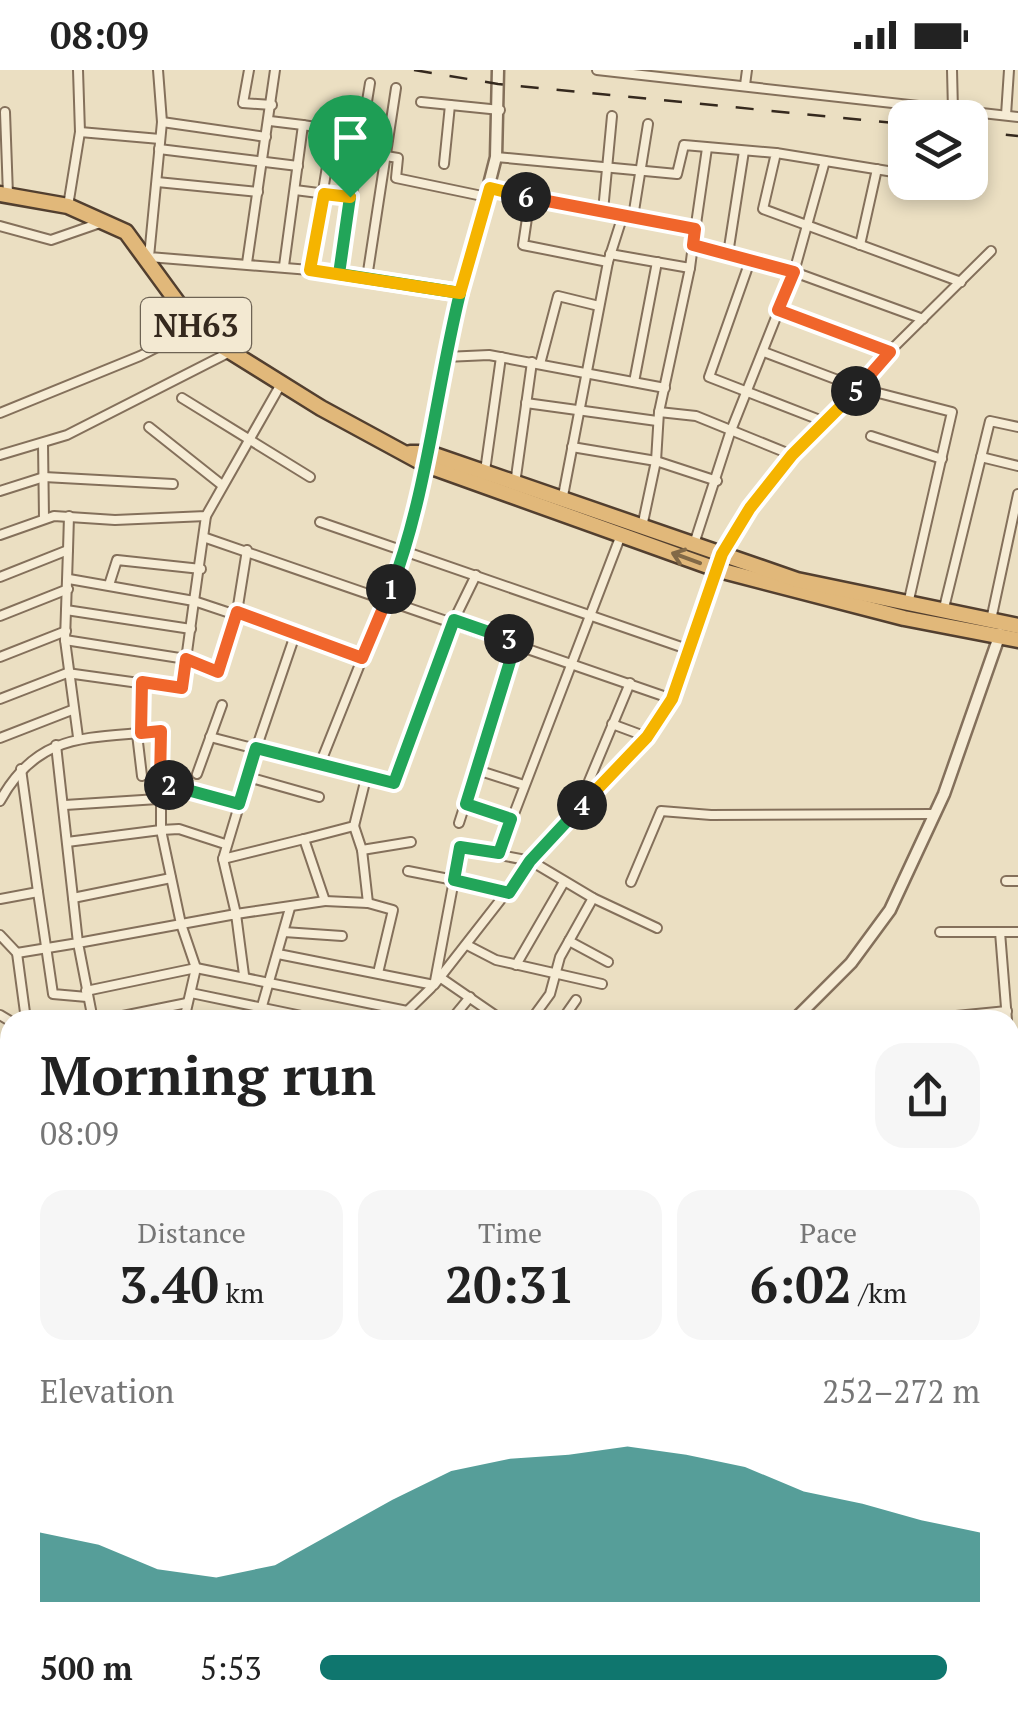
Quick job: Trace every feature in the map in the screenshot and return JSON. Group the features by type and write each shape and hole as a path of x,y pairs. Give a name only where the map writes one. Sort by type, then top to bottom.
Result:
{"highway":[{"name":"NH63","path":"4,194 68,206 126,232 149,257 198,327 230,352 409,453 485,474 796,580 1003,626 1018,640"},
{"name":"NH63","path":"428,459 720,570 904,618 1003,626"}],"street":[{"path":"68,206 80,132 78,70"},
{"path":"158,70 162,122 149,257 284,266 460,293"},
{"path":"249,70 244,103 272,104"},
{"path":"248,263 275,70"},
{"path":"320,764 406,550 428,459 445,357 496,157 498,70"},
{"path":"597,70 888,102"},
{"path":"745,85 747,70"},
{"path":"952,70 953,100"},
{"path":"1006,116 1009,70"},
{"path":"339,274 370,83"},
{"path":"367,278 396,88"},
{"path":"421,102 500,110"},
{"path":"444,164 450,105"},
{"path":"4,194 5,112"},
{"path":"988,114 1018,117"},
{"path":"604,211 612,116"},
{"path":"270,121 388,138"},
{"path":"162,122 266,136"},
{"path":"562,501 609,258 642,172 648,124"},
{"path":"284,266 303,125"},
{"path":"310,270 332,130"},
{"path":"80,132 160,138"},
{"path":"496,157 677,174 684,145 776,153 888,171"},
{"path":"642,526 656,461 658,417 690,268 706,148"},
{"path":"159,149 298,166"},
{"path":"728,254 744,151"},
{"path":"776,153 763,209 961,282"},
{"path":"386,156 398,158 396,178 695,229"},
{"path":"694,544 730,433 794,272 825,161"},
{"path":"860,245 877,169"},
{"path":"157,182 258,192"},
{"path":"295,190 350,197"},
{"path":"530,198 523,246 690,268"},
{"path":"0,226 51,240 105,221"},
{"path":"693,245 794,272 923,319"},
{"path":"408,1010 467,945 530,861 647,737 672,699 720,570 722,554 753,503 792,455 991,252"},
{"path":"750,261 708,377 825,422"},
{"path":"634,382 657,262"},
{"path":"515,484 526,403 558,296 599,306"},
{"path":"778,310 890,352"},
{"path":"0,413 140,356 198,327"},
{"path":"0,455 43,444 230,352"},
{"path":"764,352 859,388 952,412 908,605"},
{"path":"445,357 501,357 664,388"},
{"path":"485,474 501,357"},
{"path":"0,699 67,673 182,688 206,538 206,516 281,384"},
{"path":"182,398 247,442 310,477"},
{"path":"526,403 578,412 696,416 792,455"},
{"path":"943,612 990,421 1018,427"},
{"path":"150,427 222,485"},
{"path":"870,436 942,459"},
{"path":"43,444 44,518"},
{"path":"572,447 656,461 717,481"},
{"path":"981,457 1018,466"},
{"path":"0,491 41,477 174,484"},
{"path":"804,1010 868,944 890,910 944,794 1003,626 1018,494"},
{"path":"70,516 65,636 78,737"},
{"path":"0,535 44,518 206,516"},
{"path":"320,522 690,650"},
{"path":"499,853 621,535"},
{"path":"206,538 454,620 672,699"},
{"path":"0,578 68,550"},
{"path":"0,656 65,636 186,659 218,672 237,612 248,550"},
{"path":"109,585 117,560 201,569"},
{"path":"210,737 394,783 454,620 476,575"},
{"path":"0,616 68,584 109,585 237,612 362,658"},
{"path":"66,610 191,629"},
{"path":"244,975 223,858 225,844 294,635"},
{"path":"459,823 516,642"},
{"path":"142,682 142,776"},
{"path":"590,798 589,781 630,682"},
{"path":"197,774 222,705"},
{"path":"0,738 72,710"},
{"path":"612,724 647,737"},
{"path":"0,802 21,769 56,745 78,737 161,731 161,830 181,924 196,968 187,1010"},
{"path":"56,745 72,898 91,1010"},
{"path":"21,769 53,994 87,994 196,968 402,1010"},
{"path":"477,770 524,786"},
{"path":"248,776 318,797"},
{"path":"366,778 354,826 362,850 368,903"},
{"path":"160,782 239,804"},
{"path":"64,805 158,799"},
{"path":"466,804 511,819"},
{"path":"631,882 661,811 711,816 932,814"},
{"path":"223,858 354,826"},
{"path":"67,842 179,829 225,844"},
{"path":"304,839 325,901"},
{"path":"362,850 411,842"},
{"path":"435,984 460,847 530,861 593,898 656,928"},
{"path":"408,871 509,893"},
{"path":"72,898 171,878"},
{"path":"1006,881 1018,881"},
{"path":"516,965 564,882"},
{"path":"0,898 38,892"},
{"path":"538,1010 550,994 553,973 593,898"},
{"path":"16,953 325,901 368,903 390,908 394,914 378,973"},
{"path":"260,1009 272,981 290,908"},
{"path":"284,932 342,936"},
{"path":"940,932 1018,932"},
{"path":"1000,932 1006,1010"},
{"path":"0,936 16,953 25,1010"},
{"path":"569,941 608,962"},
{"path":"467,945 516,965 602,984"},
{"path":"278,954 435,984 470,997 488,1010"},
{"path":"190,993 265,1010"},
{"path":"459,1010 470,997"},
{"path":"569,1010 576,1000"},
{"path":"152,1010 187,1003"}],"railway":[{"path":"414,70 498,84 888,122"},
{"path":"988,133 1018,136"}],"route":[{"path":"350,197 324,194 310,270 460,293 490,188 695,229 693,245 794,272 778,310 890,352 792,455 753,503 722,554 720,570 672,699 647,737 530,861 509,893 454,880 460,847 499,853 511,819 466,804 516,642 454,620 394,783 256,748 239,804 160,782 161,731 141,733 142,682 182,688 186,659 218,672 237,612 362,658 388,598 406,550 429,453 460,293 339,274 350,197"}]}
